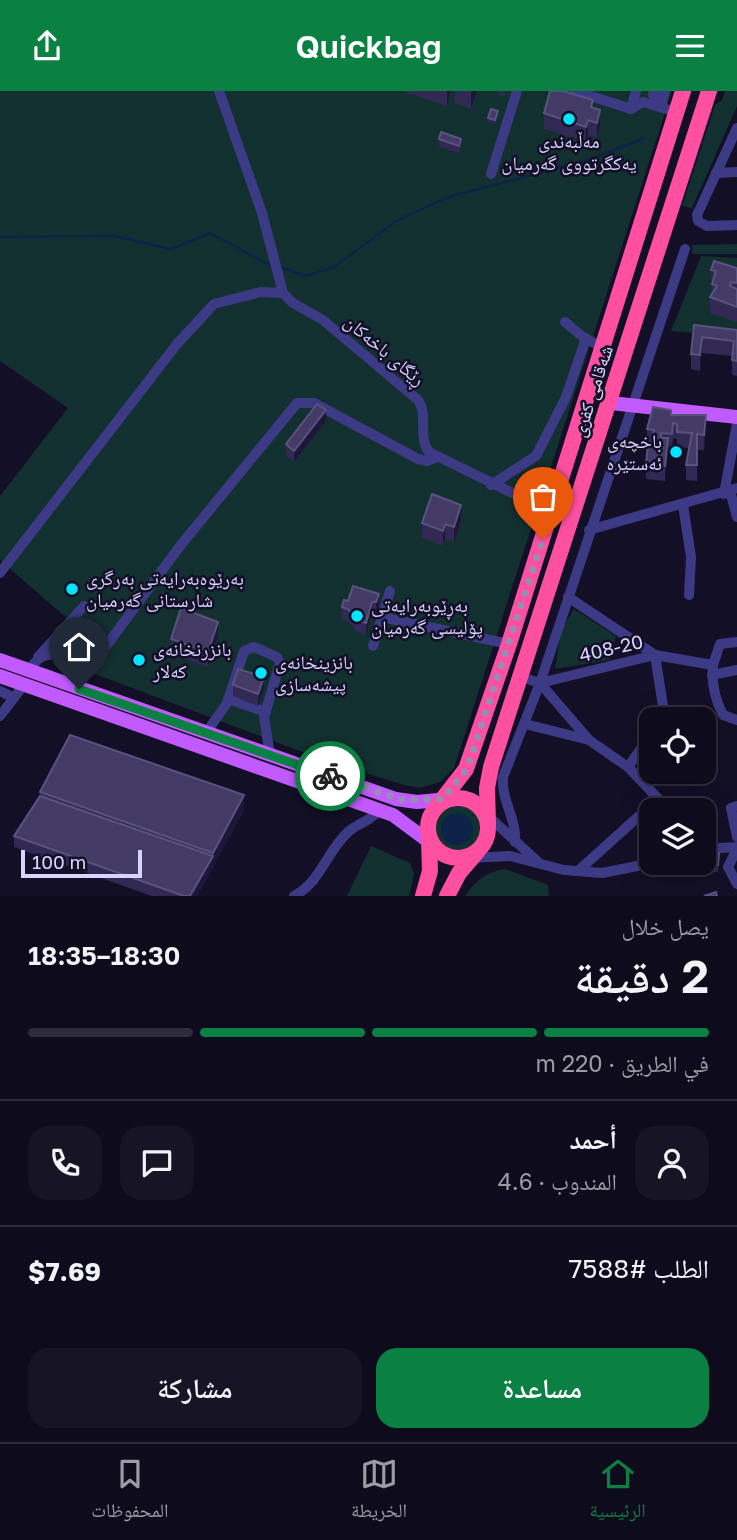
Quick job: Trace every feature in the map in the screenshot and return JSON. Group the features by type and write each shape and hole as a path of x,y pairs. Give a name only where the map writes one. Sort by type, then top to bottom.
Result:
{"highway":[{"name":"شەقامی کفری","path":"443,801 467,769 551,512 602,347 664,99 683,91"},
{"name":"شەقامی کفری","path":"487,817 491,767 611,403 709,91"},
{"path":"664,99 699,120"},
{"path":"423,896 430,871 428,821 443,801 464,798 487,817 486,839 459,873 447,896"},
{"path":"430,840 446,856 472,856"}],"main road":[{"path":"611,403 737,417"},
{"path":"0,660 379,810 406,822 430,840"},
{"path":"0,676 29,673 397,799 417,802 443,801"}],"street":[{"path":"0,573 177,344 214,304 261,292 281,290 262,213 219,91"},
{"path":"491,174 517,91"},
{"path":"575,91 631,109 643,102 664,99"},
{"path":"631,109 636,91"},
{"path":"737,128 698,210 698,221 707,226 737,226"},
{"path":"716,173 737,173"},
{"path":"514,842 514,828 505,804 502,785 540,683 685,249"},
{"name":"ڕێگای باخەکان","path":"281,290 293,303 323,320 418,400 424,412 424,446 437,457"},
{"path":"565,321 602,347"},
{"path":"491,485 536,456 566,397 586,338"},
{"path":"29,673 52,654 86,662 101,653 180,546 297,403 314,403 418,459 437,457 551,512"},
{"path":"737,423 730,491 737,517"},
{"path":"589,530 730,491"},
{"path":"682,505 691,557 689,596"},
{"path":"373,646 390,591"},
{"path":"568,597 654,655 663,707"},
{"path":"0,716 29,673 84,607"},
{"path":"382,617 509,644"},
{"path":"737,642 720,644 713,670 723,715 737,720"},
{"path":"206,733 228,699 244,652 254,647 277,657 280,663 266,712 264,730 270,755"},
{"name":"408-20","path":"540,683 654,655 713,670"},
{"path":"713,670 737,670"},
{"path":"522,677 540,683 589,740 628,767 657,798"},
{"path":"0,691 14,698"},
{"path":"228,699 266,712"},
{"path":"525,724 589,740"},
{"path":"628,767 639,751"},
{"path":"737,806 731,809 737,838"},
{"path":"294,896 314,881 349,831 379,810"},
{"path":"578,871 639,816"},
{"path":"487,817 539,863"},
{"path":"717,848 737,848 729,862"},
{"path":"717,848 729,862 735,882 735,896"},
{"path":"472,856 502,856 578,871 619,872 639,867"}],"green space":[{"path":"0,91 672,91 454,768 440,782 420,788 404,785 324,760 63,662 84,633 0,560 0,496 68,408 0,361"},
{"path":"725,91 737,91 737,106 692,208 682,206 715,105 722,100"},
{"path":"737,244 737,254 692,254 692,245"},
{"path":"701,256 737,258 737,337 671,331"},
{"path":"574,609 616,636 610,660 555,669 561,630"},
{"path":"458,805 474,812 481,828 474,844 458,851 442,844 435,828 442,812"},
{"path":"371,846 410,863 414,874 409,896 347,896"},
{"path":"505,869 548,885 549,896 465,896 482,878"}],"water":[{"path":"457,813 469,817 473,829 469,841 457,845 445,841 441,829 445,817"}],"building":[{"path":"550,91 563,91 593,100 591,107 600,110 597,123 588,120 586,127 544,113"},
{"path":"491,109 498,111 495,120 488,118"},
{"path":"441,132 461,139 459,146 439,139"},
{"path":"714,261 737,268 737,283 731,282 730,286 737,289 737,307 710,297 717,286 712,284 716,271 711,270"},
{"path":"694,325 737,330 737,361 732,360 734,341 702,337 700,355 691,354"},
{"path":"317,404 326,410 294,451 286,444"},
{"path":"653,407 671,410 671,415 706,415 704,435 697,434 697,465 686,465 692,433 677,432 677,424 673,423 672,434 661,433 661,438 668,438 665,466 646,464 648,445 652,445 654,430 647,429"},
{"path":"432,494 461,505 454,527 445,524 443,531 422,523"},
{"path":"353,586 379,594 376,602 372,602 366,623 356,620 349,610 342,607 344,600 348,601"},
{"path":"181,608 218,622 208,652 171,639"},
{"path":"238,669 264,677 258,694 233,685"},
{"path":"70,735 244,795 213,853 40,792"},
{"path":"40,796 213,856 190,896 184,896 14,836"}],"waterway":[{"path":"281,267 305,276 334,267 395,222 430,205 456,195 585,161 643,139"},
{"path":"0,237 115,236 171,249 210,233 271,266"}],"way so far":[{"path":"330,776 397,799 411,801 443,799 456,785 467,769 543,539"}],"place":[{"name":"مەڵبەندی یەکگرتووی گەرمیان","path":"569,119"},
{"name":"باخچەی ئەستێرە","path":"676,452"},
{"name":"بەرێوەبەرایەتی بەرگری شارستانی گەرمیان","path":"72,589"},
{"name":"بەڕێوبەرایەتی پۆلیسی گەرمیان","path":"357,616"},
{"name":"بانزرنخانەی کەلار","path":"139,660"},
{"name":"بانزینخانەی پیشەسازی","path":"261,673"}],"route":[{"path":"79,689 330,776"}]}
